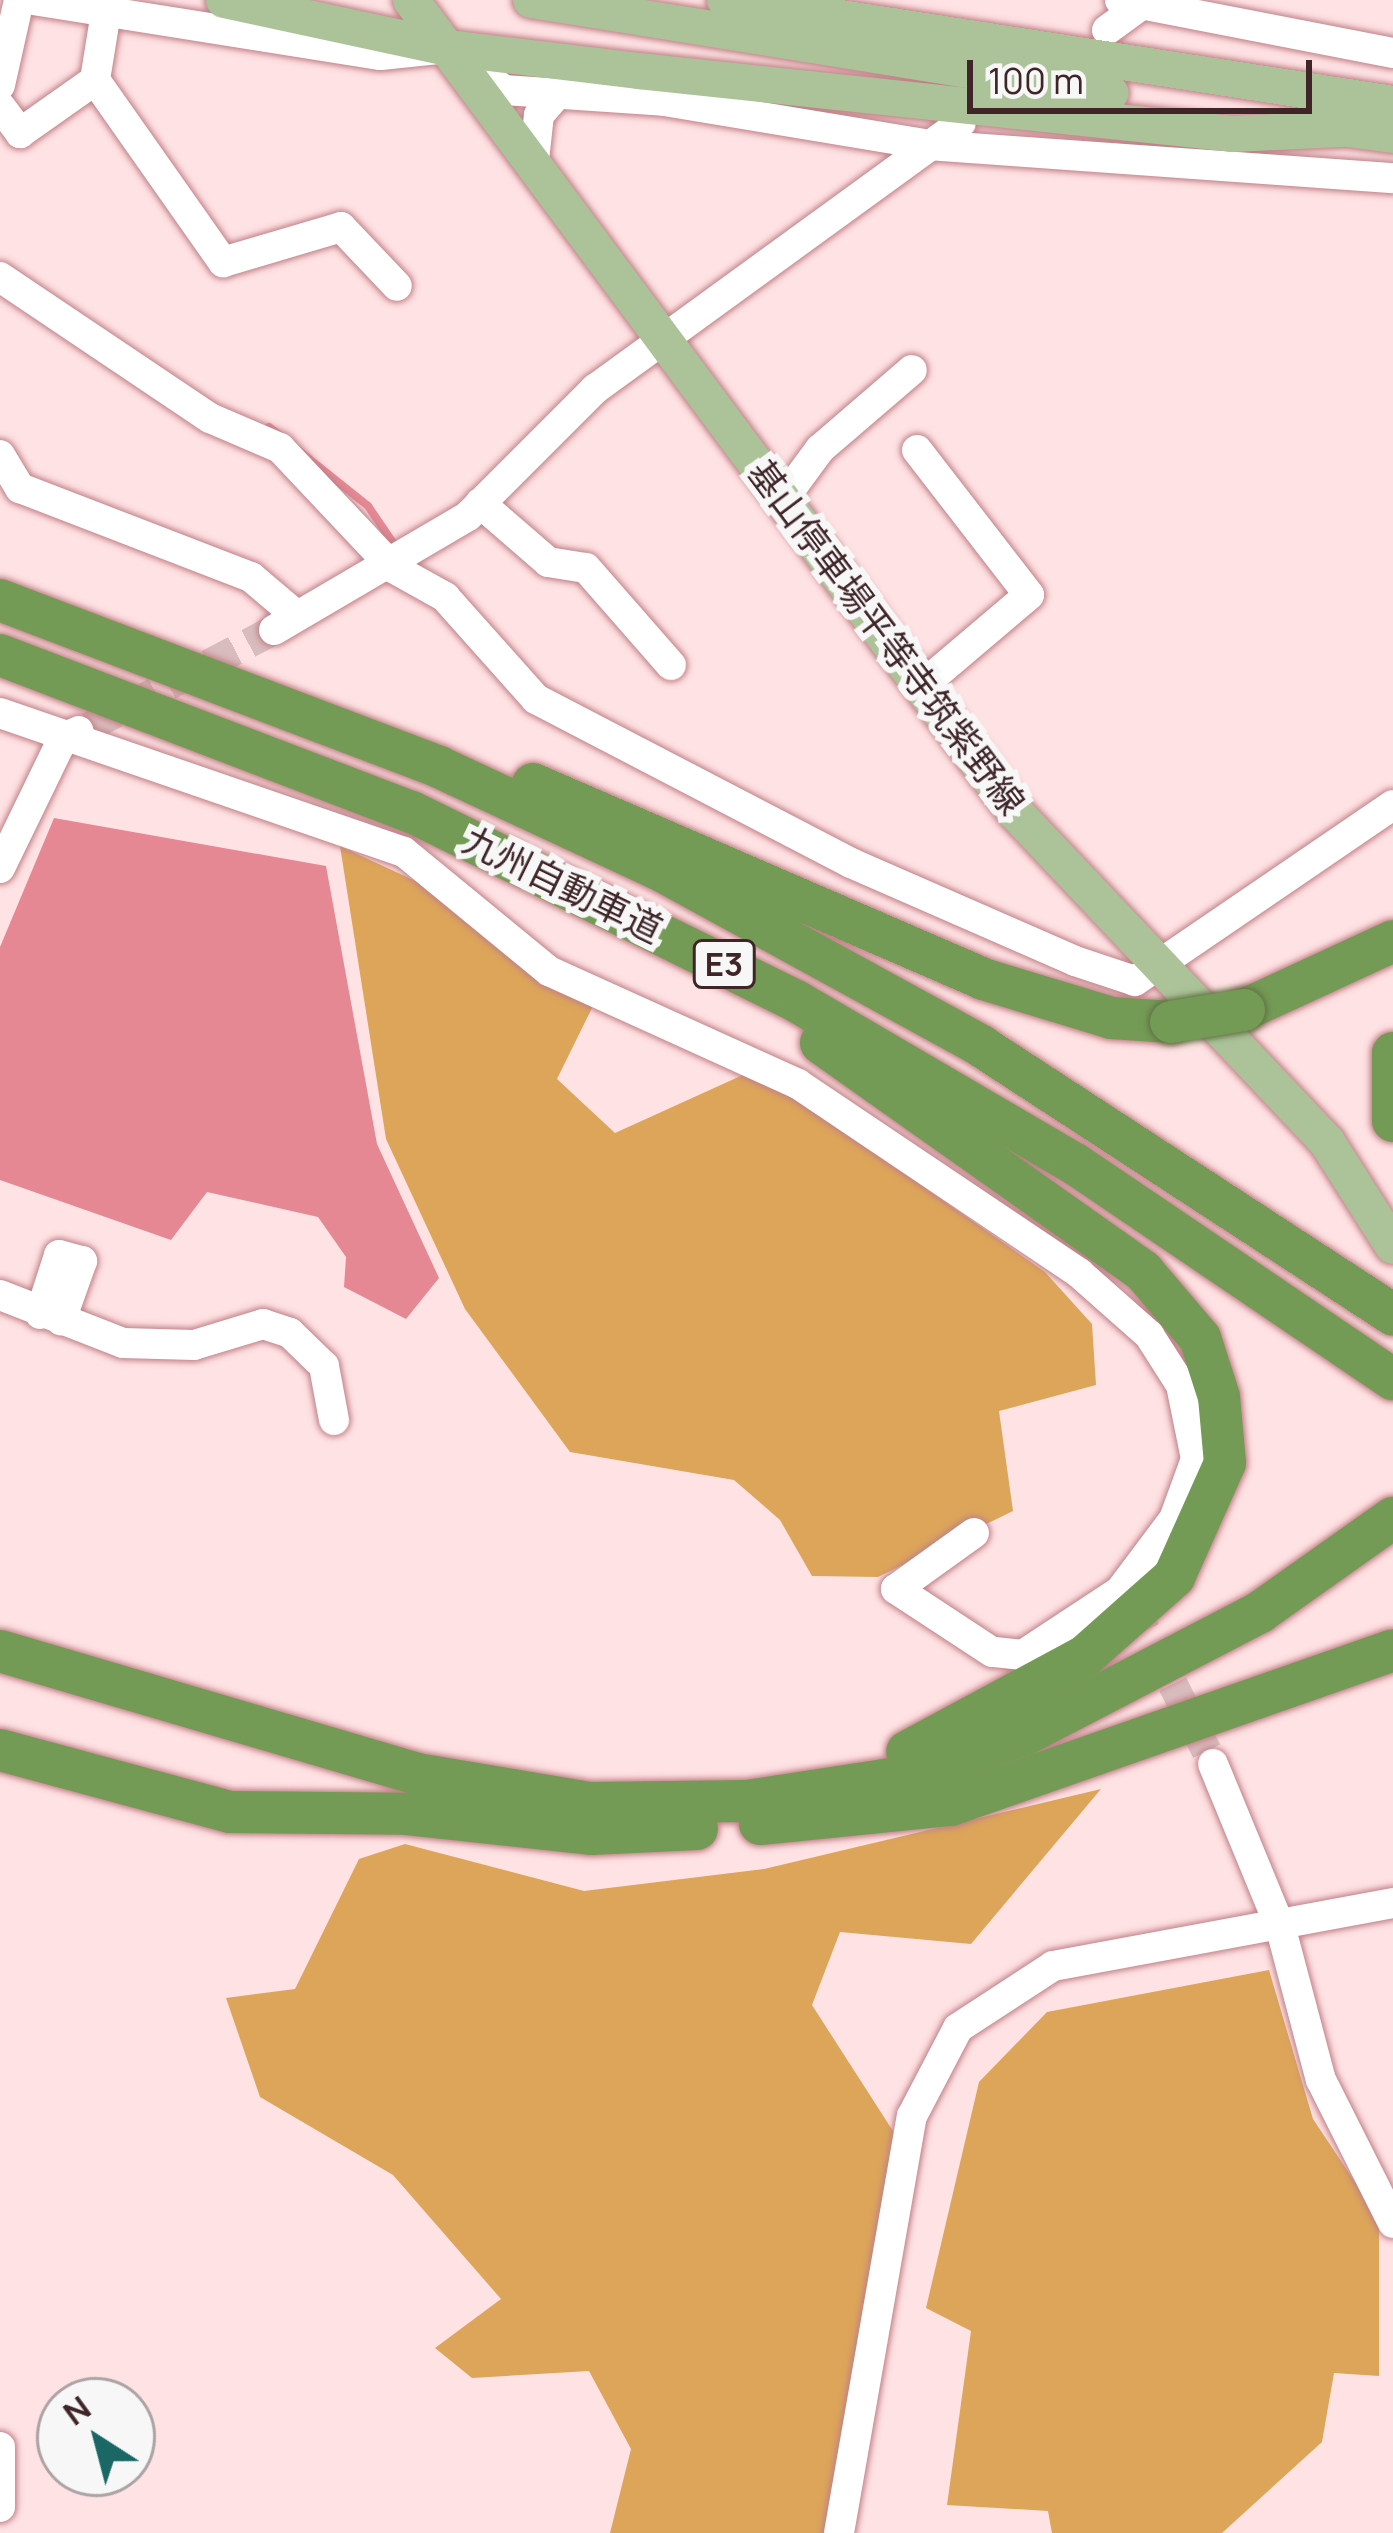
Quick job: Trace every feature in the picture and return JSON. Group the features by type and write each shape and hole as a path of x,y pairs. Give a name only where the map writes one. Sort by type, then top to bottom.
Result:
{"highway":[{"name":"九州自動車道","path":"0,600 253,691 548,815 820,954 1142,1145 1393,1315"},
{"name":"九州自動車道","path":"0,655 233,737 621,911 955,1088 1393,1379"},
{"path":"253,691 601,806 983,979 1111,1018 1171,1022 1244,1010 1393,940"},
{"path":"621,911 1016,1172 1143,1271 1200,1338 1220,1397 1225,1463 1202,1535 1141,1614 1010,1703 860,1795"},
{"path":"1393,1053 1393,1121"},
{"path":"860,1795 1146,1676 1393,1518"},
{"path":"0,1750 230,1812 407,1814 591,1834 860,1795 1158,1697 1393,1548"},
{"path":"0,1651 417,1774 590,1803 860,1795 972,1799 1393,1650"}],"main road":[{"path":"224,0 448,48 1232,134 1341,129"},
{"name":"基山停車場平等寺筑紫野線","path":"411,0 924,684 1014,812 1327,1142 1393,1246"},
{"path":"531,0 1393,135"},
{"path":"725,0 1393,104"},
{"path":"875,0 1031,27 1150,68"}],"street":[{"path":"0,86 19,0"},
{"path":"33,0 381,55 448,48 504,90 929,146 1393,178"},
{"path":"1108,30 1137,1 1393,53"},
{"path":"0,106 20,133 94,80 106,12"},
{"path":"94,80 223,262 341,227 397,286"},
{"path":"534,160 539,115 557,94"},
{"path":"0,455 20,488 251,577 286,623 393,568 480,502 548,430 665,338 961,123"},
{"path":"0,278 210,418 280,448 393,568 445,597 536,699 660,766 1075,961 1135,981 1393,805"},
{"path":"784,498 820,449 912,370"},
{"path":"917,450 1029,595 924,684"},
{"path":"480,502 548,562 586,568 671,665"},
{"path":"0,713 76,733 404,852 549,971 799,1084 1079,1273 1149,1335 1181,1385 1196,1459 1174,1519 1126,1598 1023,1654 992,1652 896,1589 974,1533"},
{"path":"0,868 76,733"},
{"path":"0,1295 123,1343 194,1345 263,1324 290,1333 324,1366 334,1420"},
{"path":"1213,1764 1281,1929 1321,2080 1393,2223"},
{"path":"839,2533 929,2067 995,1996 1053,1966 1281,1929 1393,1903"},
{"path":"0,2447 0,2507"}],"shaded area":[{"path":"54,818 326,866 377,1144 439,1278 406,1319 344,1287 346,1257 318,1217 207,1192 171,1240 0,1180 0,947"},
{"path":"340,846 452,898 594,1004 557,1079 615,1133 756,1069 1045,1272 1092,1324 1096,1385 999,1411 1013,1511 878,1577 812,1576 780,1520 734,1480 570,1452 465,1309 386,1139"},
{"path":"1101,1789 971,1944 840,1932 812,2005 900,2142 829,2533 610,2533 631,2449 589,2371 472,2378 435,2348 501,2299 393,2175 260,2097 226,1998 295,1989 359,1859 405,1844 584,1891 764,1869"},
{"path":"1269,1970 1313,2119 1379,2218 1379,2376 1334,2373 1322,2442 1222,2533 1052,2533 1048,2511 947,2505 971,2331 926,2308 979,2082 1047,2012"}],"waterway":[{"path":"269,427 368,506 396,547"}],"tunnel":[{"path":"89,727 274,630"},
{"path":"1132,1604 1213,1764"}]}
